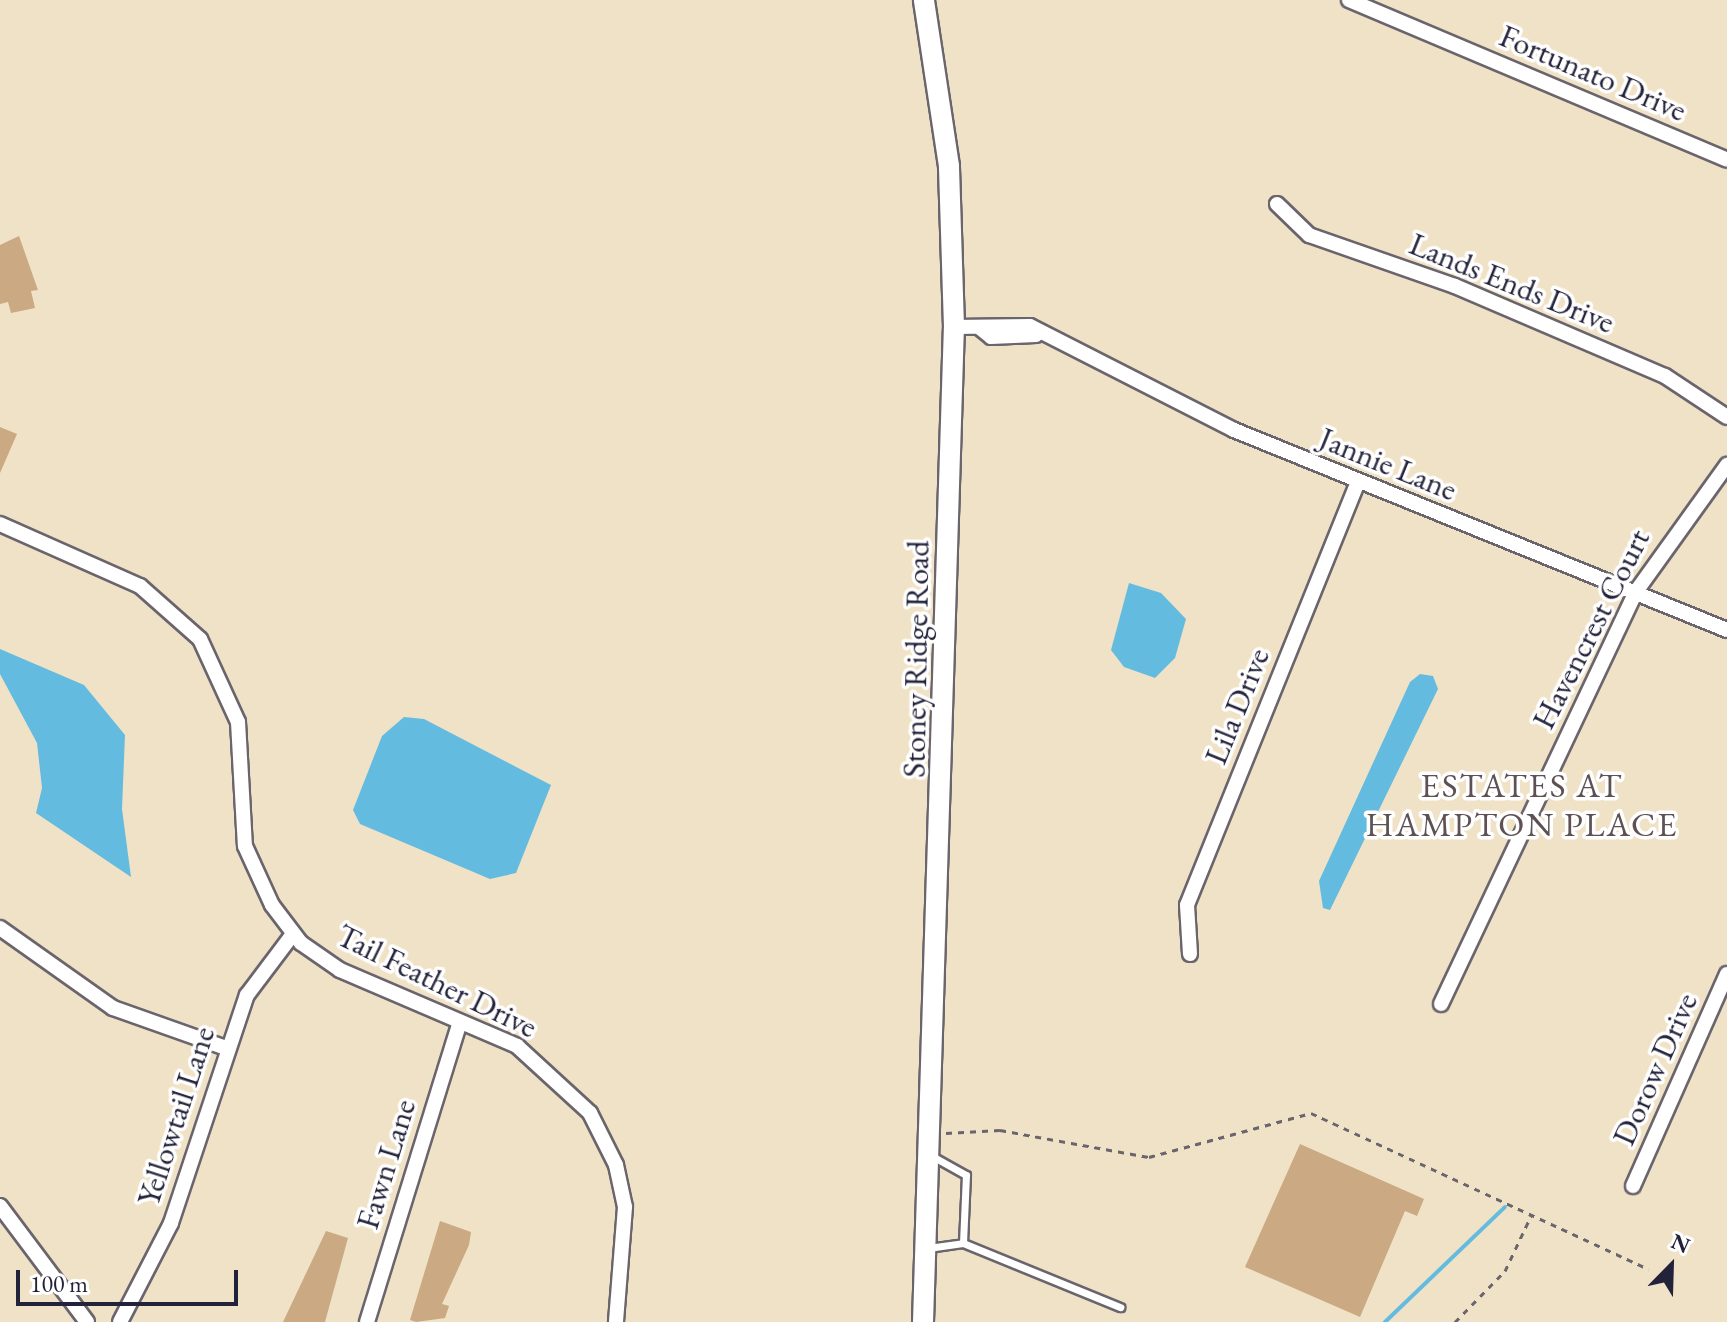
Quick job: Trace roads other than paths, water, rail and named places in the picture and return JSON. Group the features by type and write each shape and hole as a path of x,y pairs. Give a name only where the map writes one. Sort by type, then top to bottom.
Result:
{"street":[{"name":"Stoney Ridge Road","path":"923,1322 954,327 949,166 924,0"},
{"name":"Fortunato Drive","path":"1349,0 1727,160"},
{"name":"Lands Ends Drive","path":"1277,204 1309,235 1455,286 1651,370 1727,417"},
{"name":"Jannie Lane","path":"954,327 980,328 991,337 1036,335 1358,482 1727,630"},
{"name":"Havencrest Court","path":"1441,1004 1635,593 1727,465"},
{"name":"Lila Drive","path":"1190,954 1187,905 1358,482"},
{"name":"Tail Feather Drive","path":"0,524 140,586 200,639 238,722 245,846 293,934 340,970 534,1058 598,1127 625,1207 616,1322"},
{"path":"0,928 113,1008 226,1048"},
{"name":"Yellowtail Lane","path":"120,1322 171,1223 226,1048 253,984 293,934"},
{"name":"Dorow Drive","path":"1633,1186 1727,974"},
{"name":"Fawn Lane","path":"367,1322 460,1022"},
{"path":"0,1206 87,1322"}],"lane":[{"path":"930,1145 966,1175 963,1243"},
{"path":"926,1248 963,1243 1120,1307"}],"water":[{"path":"1129,583 1161,593 1186,619 1175,658 1155,678 1124,667 1111,650"},
{"path":"0,649 84,685 125,735 122,809 131,877 36,813 42,788 37,743 0,674"},
{"path":"1420,674 1433,676 1438,689 1330,910 1323,908 1319,881 1410,682"},
{"path":"404,717 424,719 551,785 516,873 490,879 360,824 353,810 382,736"}],"waterway":[{"path":"1385,1322 1505,1207"}],"district":[{"name":"ESTATES AT HAMPTON PLACE","path":"1522,804"}]}
